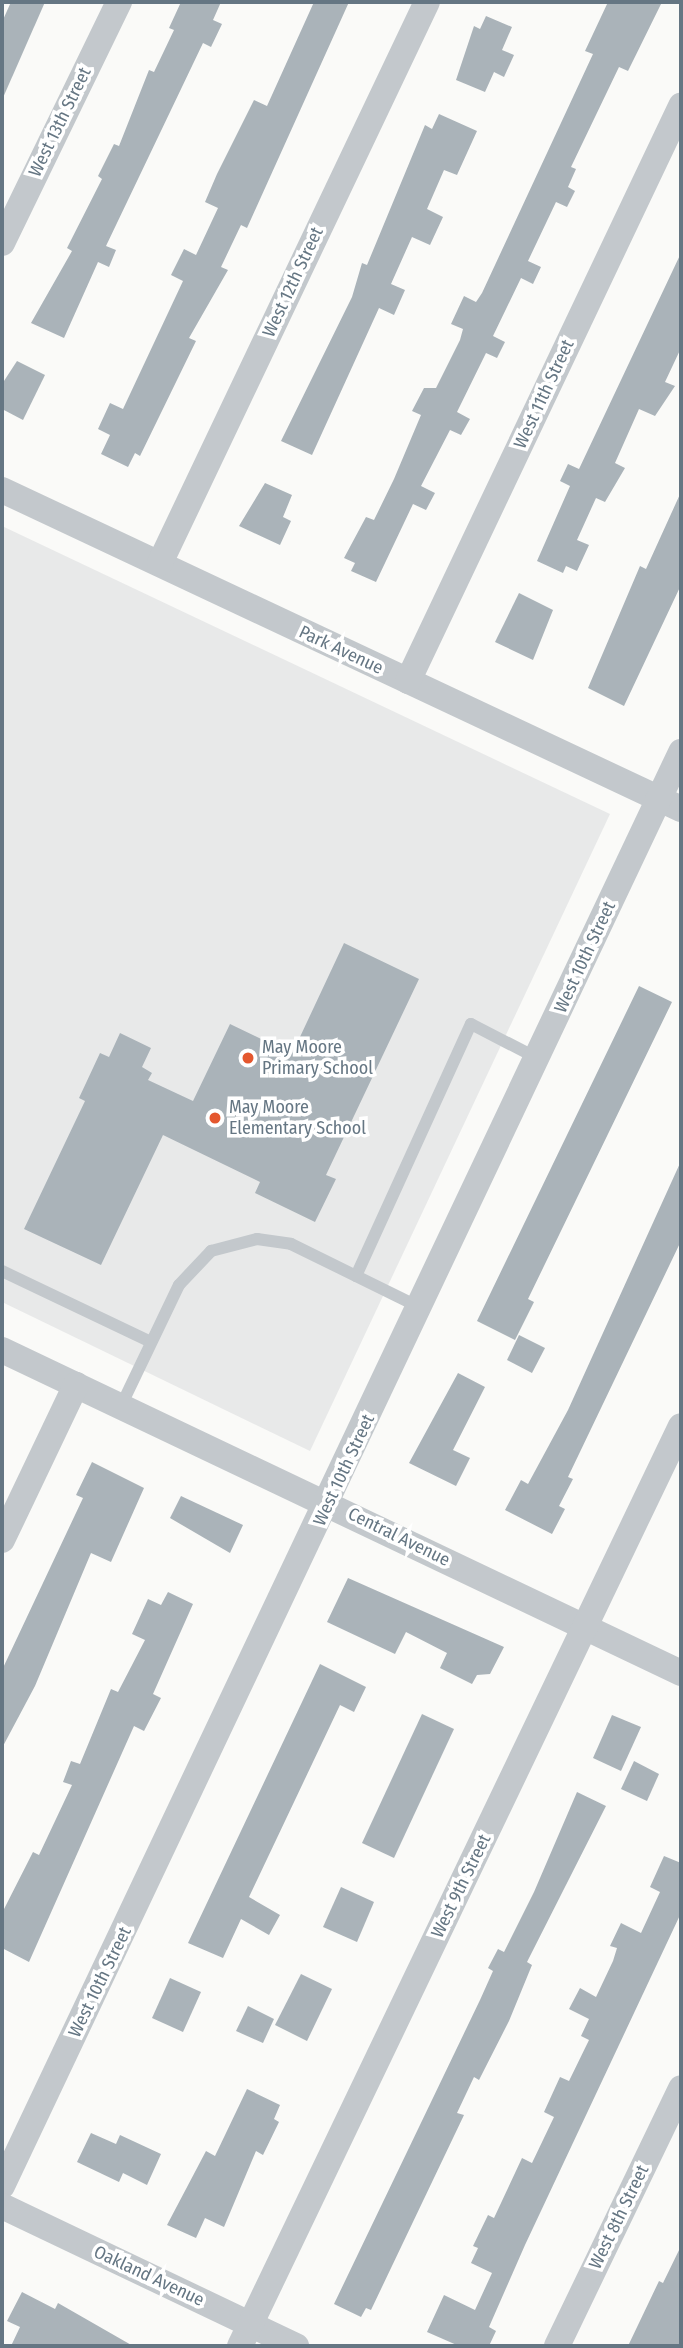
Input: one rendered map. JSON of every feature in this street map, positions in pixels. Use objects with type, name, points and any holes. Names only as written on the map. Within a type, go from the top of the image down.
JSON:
[{"type":"street","name":"West 13th Street","points":[[2,243],[119,2]]},
{"type":"street","name":"West 12th Street","points":[[160,563],[426,2]]},
{"type":"street","name":"West 11th Street","points":[[408,681],[681,106]]},
{"type":"street","name":"Park Avenue","points":[[2,490],[670,804]]},
{"type":"street","name":"West 10th Street","points":[[2,2186],[329,1503],[537,1058],[670,804],[681,752]]},
{"type":"street","name":"Central Avenue","points":[[2,1350],[329,1503],[681,1673]]},
{"type":"street","points":[[2,1540],[76,1385]]},
{"type":"street","name":"West 9th Street","points":[[246,2335],[681,1426]]},
{"type":"street","name":"West 8th Street","points":[[557,2346],[681,2088]]},
{"type":"street","name":"Oakland Avenue","points":[[2,2206],[246,2335],[296,2346]]},
{"type":"lane","points":[[356,1276],[471,1024],[537,1058]]},
{"type":"lane","points":[[121,1406],[149,1341],[179,1284],[211,1251],[257,1239],[292,1244],[420,1307]]},
{"type":"lane","points":[[2,1271],[149,1341]]},
{"type":"shaded area","name":"May Moore Primary School","points":[[2,526],[610,814],[310,1451],[2,1302]]},
{"type":"building","points":[[11,2],[45,2],[2,100],[2,22]]},
{"type":"building","points":[[181,2],[221,2],[213,20],[222,24],[211,47],[203,43],[106,246],[116,250],[109,267],[98,262],[64,338],[31,323],[72,251],[67,248],[102,179],[98,176],[114,144],[119,146],[149,70],[154,72],[174,30],[169,28]]},
{"type":"building","points":[[314,2],[349,2],[247,228],[241,225],[221,267],[228,270],[189,338],[196,341],[140,456],[135,453],[128,467],[101,454],[110,435],[98,429],[110,403],[123,409],[183,281],[171,275],[184,249],[196,255],[218,208],[205,202],[217,174],[254,100],[267,106]]},
{"type":"building","points":[[608,2],[662,2],[628,71],[619,67],[571,167],[576,169],[568,187],[575,191],[567,207],[556,202],[528,261],[541,267],[533,284],[521,278],[493,336],[505,342],[497,358],[486,353],[457,412],[470,419],[461,435],[450,430],[421,486],[435,493],[426,510],[413,504],[376,582],[351,571],[355,563],[344,558],[366,517],[374,520],[394,479],[421,415],[412,411],[424,388],[436,388],[460,340],[463,329],[451,324],[464,296],[476,302],[482,293],[593,54],[585,51]]},
{"type":"building","points":[[486,16],[512,27],[502,50],[514,55],[504,77],[494,72],[485,92],[456,80],[474,26],[480,29]]},
{"type":"building","points":[[439,114],[477,131],[457,175],[444,170],[427,209],[443,217],[430,245],[412,237],[391,284],[405,290],[394,315],[379,308],[312,455],[281,441],[352,297],[362,263],[367,265],[425,125],[432,129]]},
{"type":"building","points":[[681,253],[681,348],[665,382],[675,386],[655,416],[639,409],[615,463],[625,468],[605,502],[596,498],[577,540],[589,545],[577,571],[566,566],[563,573],[537,561],[570,486],[560,481],[568,464],[579,469]]},
{"type":"building","points":[[17,361],[45,375],[23,420],[2,409],[2,384]]},
{"type":"building","points":[[265,483],[292,495],[283,517],[291,521],[280,545],[239,526]]},
{"type":"building","points":[[681,492],[681,585],[624,706],[588,688],[640,566],[646,569]]},
{"type":"building","points":[[519,593],[553,610],[533,660],[495,642]]},
{"type":"building","name":"May Moore Elementary School","points":[[344,943],[419,979],[326,1175],[336,1179],[315,1222],[255,1193],[260,1182],[163,1135],[101,1265],[24,1229],[85,1101],[79,1098],[100,1053],[109,1057],[120,1033],[151,1048],[142,1067],[152,1073],[148,1080],[193,1101],[230,1024],[292,1054]]},
{"type":"building","points":[[639,986],[672,1002],[528,1299],[534,1302],[515,1340],[477,1321]]},
{"type":"building","points":[[681,1161],[681,1241],[568,1477],[573,1479],[559,1506],[565,1509],[552,1534],[505,1510],[521,1480],[528,1484],[568,1410]]},
{"type":"building","points":[[519,1335],[545,1348],[532,1373],[507,1360]]},
{"type":"building","points":[[458,1373],[485,1387],[453,1450],[470,1458],[456,1486],[409,1463]]},
{"type":"building","points":[[92,1462],[144,1488],[111,1562],[91,1553],[35,1686],[2,1748],[2,1670],[83,1498],[76,1495]]},
{"type":"building","points":[[181,1496],[243,1525],[230,1553],[170,1518]]},
{"type":"building","points":[[348,1578],[504,1647],[490,1674],[477,1675],[472,1684],[440,1668],[447,1653],[406,1632],[395,1654],[327,1622]]},
{"type":"building","points":[[168,1592],[193,1604],[153,1694],[161,1698],[144,1731],[134,1726],[29,1962],[2,1948],[2,1913],[33,1852],[39,1855],[72,1785],[63,1782],[71,1761],[80,1764],[111,1689],[118,1692],[145,1640],[132,1634],[148,1599],[161,1605]]},
{"type":"building","points":[[320,1664],[366,1687],[354,1712],[340,1705],[249,1897],[280,1915],[269,1935],[241,1919],[223,1958],[188,1943]]},
{"type":"building","points":[[422,1714],[454,1729],[394,1858],[362,1843]]},
{"type":"building","points":[[612,1715],[641,1727],[621,1771],[593,1758]]},
{"type":"building","points":[[634,1761],[659,1774],[647,1801],[621,1789]]},
{"type":"building","points":[[577,1792],[606,1806],[527,1962],[532,1965],[509,2021],[479,2080],[474,2077],[457,2113],[464,2115],[371,2310],[366,2308],[361,2317],[334,2304],[480,2000],[493,1971],[488,1968],[498,1949],[504,1952],[534,1892]]},
{"type":"building","points":[[664,1856],[681,1863],[681,1913],[525,2245],[489,2327],[496,2331],[489,2346],[459,2346],[427,2332],[444,2295],[475,2310],[492,2273],[471,2263],[478,2248],[473,2246],[488,2215],[494,2218],[522,2158],[532,2163],[554,2117],[544,2112],[560,2077],[569,2081],[589,2040],[581,2036],[589,2019],[569,2009],[580,1988],[596,1997],[613,1961],[617,1948],[610,1946],[621,1923],[641,1933],[660,1892],[650,1887]]},
{"type":"building","points":[[341,1887],[374,1902],[357,1942],[323,1927]]},
{"type":"building","points":[[301,1974],[332,1989],[307,2041],[275,2025]]},
{"type":"building","points":[[170,1978],[201,1992],[183,2032],[152,2018]]},
{"type":"building","points":[[248,2006],[274,2019],[263,2043],[236,2031]]},
{"type":"building","points":[[247,2089],[280,2105],[274,2119],[279,2122],[263,2155],[256,2151],[224,2227],[205,2218],[196,2238],[167,2225],[206,2151],[215,2156]]},
{"type":"building","points":[[91,2133],[116,2144],[120,2135],[161,2154],[147,2185],[123,2173],[119,2182],[77,2162]]},
{"type":"building","points":[[681,2246],[681,2346],[628,2346],[659,2281],[663,2283]]},
{"type":"building","points":[[22,2292],[55,2309],[58,2303],[133,2346],[11,2346],[20,2327],[7,2321]]},
{"type":"place","name":"May Moore Primary School","points":[[248,1058]]},
{"type":"place","name":"May Moore Elementary School","points":[[215,1118]]}]
